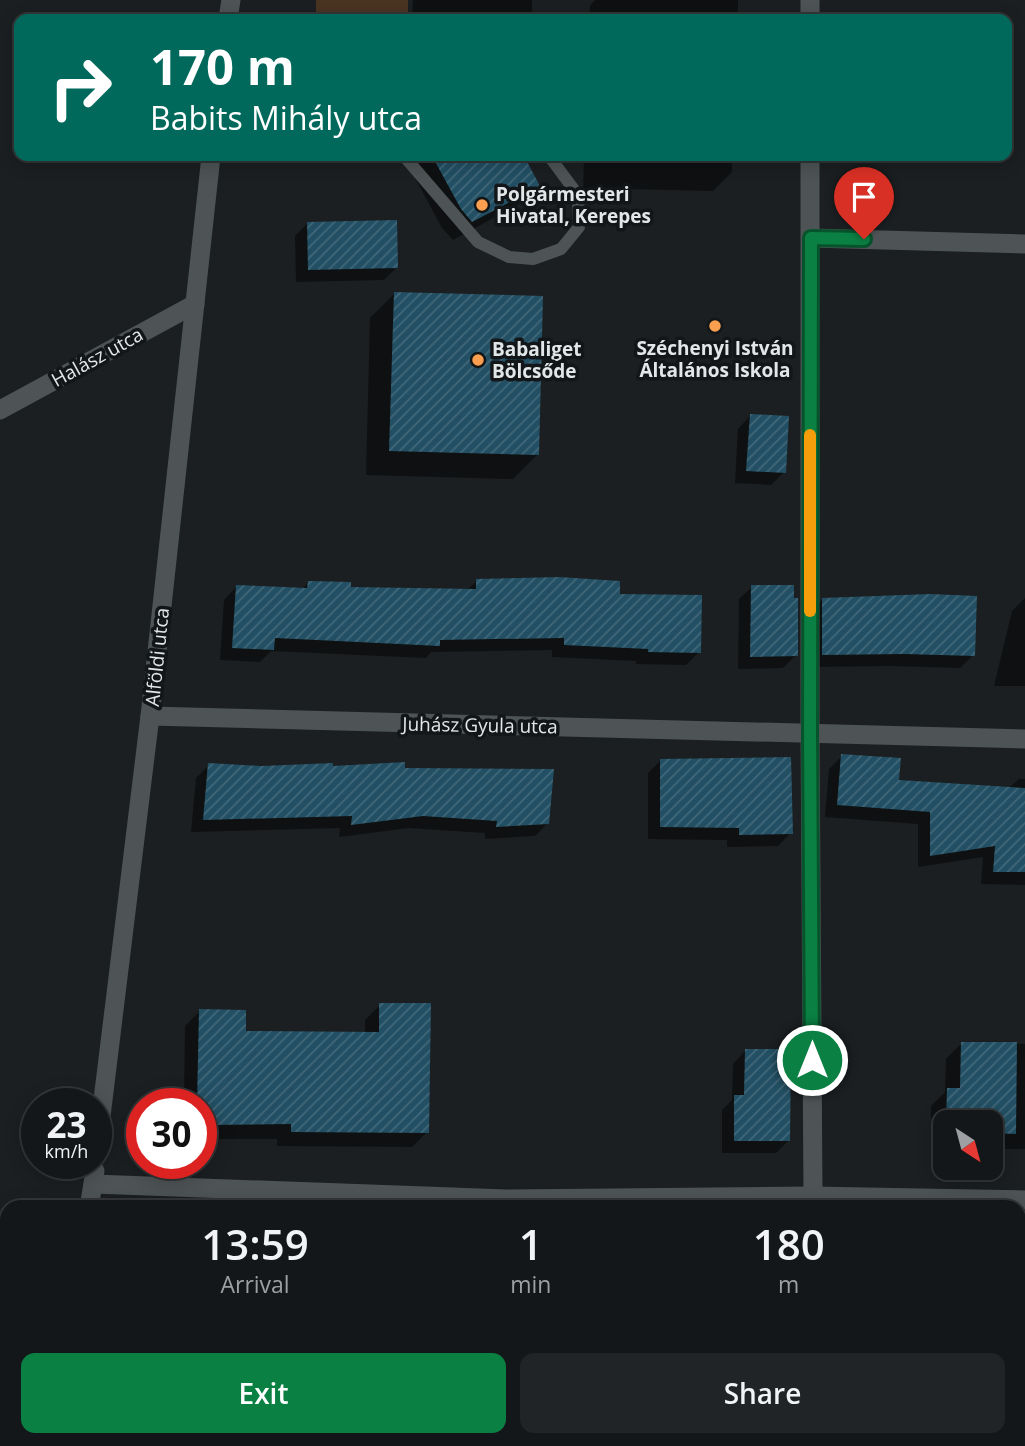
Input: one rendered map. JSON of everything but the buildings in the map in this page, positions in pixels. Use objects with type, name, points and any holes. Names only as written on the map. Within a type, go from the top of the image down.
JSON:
[{"type":"street","name":"Alföldi utca","points":[[104,1088],[150,716],[210,161]]},
{"type":"street","points":[[810,161],[813,1196]]},
{"type":"street","points":[[811,238],[1025,244]]},
{"type":"street","name":"Halász utca","points":[[0,410],[195,304]]},
{"type":"street","name":"Juhász Gyula utca","points":[[150,716],[1025,739]]},
{"type":"street","points":[[112,1175],[507,1199],[813,1196],[1025,1200]]},
{"type":"street","points":[[90,1200],[93,1179]]},
{"type":"lane","points":[[408,161],[478,242],[509,257],[533,259],[561,249],[579,227],[578,195],[553,161]]},
{"type":"shaded area","points":[[316,0],[408,0],[408,14],[316,14]]},
{"type":"slow traffic","points":[[810,435],[810,611]]},
{"type":"place","name":"Polgármesteri Hivatal, Kerepes","points":[[482,205]]},
{"type":"place","name":"Széchenyi István Általános Iskola","points":[[715,326]]},
{"type":"place","name":"Babaliget Bölcsőde","points":[[478,360]]},
{"type":"route","points":[[812,1060],[811,238],[864,239]]}]
